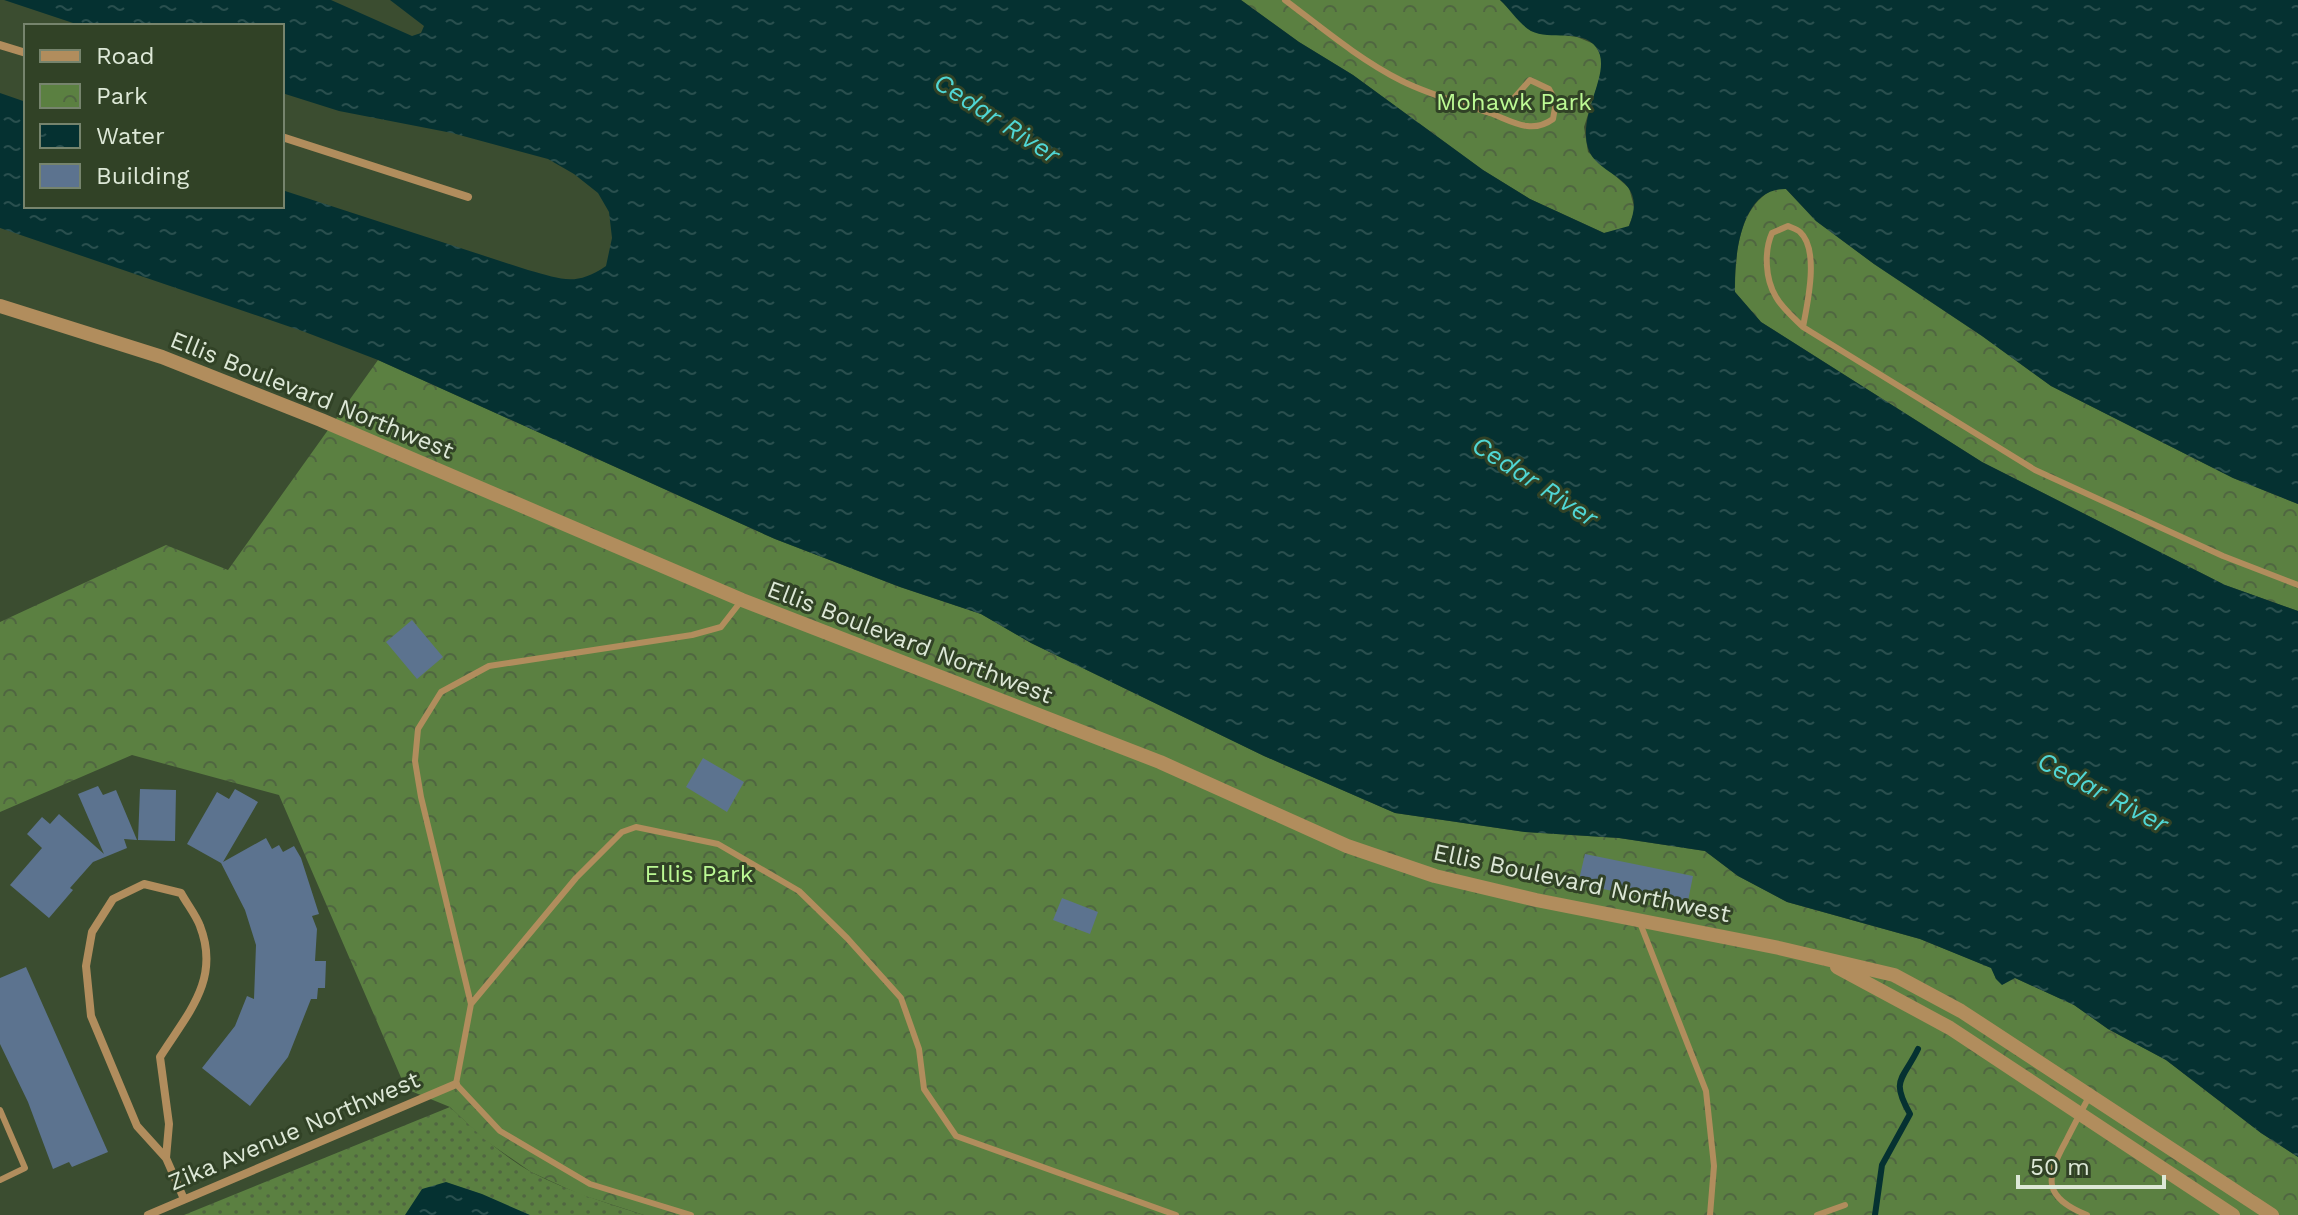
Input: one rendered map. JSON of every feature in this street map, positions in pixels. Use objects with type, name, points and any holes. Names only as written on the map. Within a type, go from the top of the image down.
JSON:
[{"type":"street","points":[[0,45],[24,52]]},
{"type":"street","points":[[284,138],[468,197]]},
{"type":"street","name":"Ellis Boulevard Northwest","points":[[0,306],[177,362],[321,420],[742,600],[1160,762],[1347,846],[1435,876],[1536,900],[1894,975],[1961,1011],[2272,1215]]},
{"type":"street","points":[[166,1158],[169,1124],[160,1057],[201,994],[208,962],[200,925],[181,893],[144,884],[113,899],[92,932],[86,966],[91,1016],[137,1126],[166,1158],[184,1199]]},
{"type":"street","name":"Ellis Boulevard Northwest","points":[[1823,959],[1919,1009],[2233,1215]]},
{"type":"street","name":"Zika Avenue Northwest","points":[[148,1215],[456,1084]]},
{"type":"lane","points":[[1285,0],[1338,40],[1402,81],[1523,126],[1543,127],[1553,119],[1556,102],[1549,89],[1530,80],[1507,106],[1490,113]]},
{"type":"lane","points":[[1803,327],[1813,278],[1806,242],[1801,232],[1788,226],[1772,233],[1767,245],[1768,273],[1776,297],[1803,327],[2035,470],[2223,556],[2298,585]]},
{"type":"lane","points":[[691,1215],[590,1184],[500,1131],[456,1084],[471,1004],[415,761],[418,729],[441,692],[489,666],[643,645],[721,627],[742,600]]},
{"type":"lane","points":[[471,1004],[576,878],[622,832],[636,827],[718,844],[799,891],[901,998],[919,1049],[924,1089],[956,1136],[1176,1215]]},
{"type":"lane","points":[[1639,920],[1706,1091],[1714,1166],[1710,1215]]},
{"type":"lane","points":[[2087,1215],[2069,1207],[2057,1197],[2051,1182],[2051,1167],[2090,1094]]},
{"type":"lane","points":[[0,1110],[25,1168],[0,1180]]},
{"type":"lane","points":[[1817,1215],[1845,1205]]},
{"type":"green space","name":"Mohawk Park","points":[[1241,0],[1500,0],[1531,31],[1577,37],[1594,44],[1602,57],[1601,74],[1584,127],[1588,152],[1629,188],[1635,210],[1628,228],[1604,233],[1530,199],[1483,170],[1353,75],[1299,42]]},
{"type":"green space","points":[[1774,189],[1786,189],[1816,221],[2051,386],[2233,478],[2298,504],[2298,611],[2225,585],[1982,462],[1761,322],[1735,292],[1736,263],[1746,220],[1762,197]]},
{"type":"green space","name":"Ellis Park","points":[[378,360],[775,539],[981,614],[1031,643],[1264,756],[1395,813],[1525,832],[1619,838],[1705,851],[1738,876],[1787,902],[1920,939],[1992,968],[1996,979],[2015,978],[2074,1005],[2108,1029],[2166,1060],[2261,1133],[2298,1157],[2298,1215],[644,1215],[579,1194],[531,1172],[485,1140],[450,1107],[406,1089],[279,795],[132,755],[0,812],[0,622],[166,545],[228,570]]},
{"type":"green space","points":[[450,1107],[500,1151],[533,1173],[573,1191],[644,1215],[184,1215]]},
{"type":"water","name":"Cedar River","points":[[4,0],[331,0],[412,36],[421,33],[424,26],[390,0],[1241,0],[1299,42],[1353,75],[1483,170],[1530,199],[1604,233],[1629,226],[1634,209],[1628,187],[1601,166],[1588,148],[1587,120],[1601,68],[1596,47],[1590,41],[1574,36],[1531,31],[1500,0],[2298,0],[2298,504],[2233,478],[2051,386],[1816,221],[1786,189],[1771,192],[1758,200],[1749,212],[1736,261],[1735,292],[1761,322],[1982,462],[2225,585],[2298,611],[2298,1157],[2261,1133],[2166,1060],[2108,1029],[2074,1005],[2015,978],[2002,985],[1991,968],[1920,939],[1787,902],[1738,876],[1705,851],[1619,838],[1525,832],[1395,813],[1264,756],[1031,643],[981,614],[775,539],[378,360],[0,228],[0,93],[24,101],[24,208],[284,208],[284,191],[550,276],[577,279],[606,266],[612,238],[609,212],[598,193],[548,159],[452,133],[339,111],[284,94],[284,24],[76,24]]},
{"type":"water","points":[[446,1182],[530,1215],[405,1215],[422,1189]]},
{"type":"building","points":[[412,620],[443,657],[417,679],[386,642]]},
{"type":"building","points":[[703,758],[744,782],[727,812],[686,787]]},
{"type":"building","points":[[98,786],[103,795],[116,790],[137,840],[124,839],[127,848],[93,862],[49,918],[10,885],[42,848],[27,834],[42,817],[50,824],[59,814],[104,854],[78,794]]},
{"type":"building","points":[[140,789],[176,790],[175,841],[138,840]]},
{"type":"building","points":[[235,789],[258,802],[223,862],[266,838],[272,849],[279,845],[283,852],[294,846],[301,858],[319,914],[312,916],[317,929],[315,961],[326,961],[325,988],[318,988],[317,999],[311,999],[288,1057],[250,1106],[202,1068],[235,1026],[247,996],[254,999],[256,945],[245,910],[221,863],[187,844],[217,792],[229,799]]},
{"type":"building","points":[[1585,854],[1693,876],[1687,906],[1578,884]]},
{"type":"building","points":[[1062,898],[1098,912],[1090,934],[1053,920]]},
{"type":"building","points":[[26,967],[108,1152],[72,1167],[69,1162],[53,1169],[28,1102],[0,1044],[0,978]]},
{"type":"waterway","points":[[1875,1215],[1882,1165],[1910,1114],[1901,1093],[1901,1080],[1918,1049]]}]
